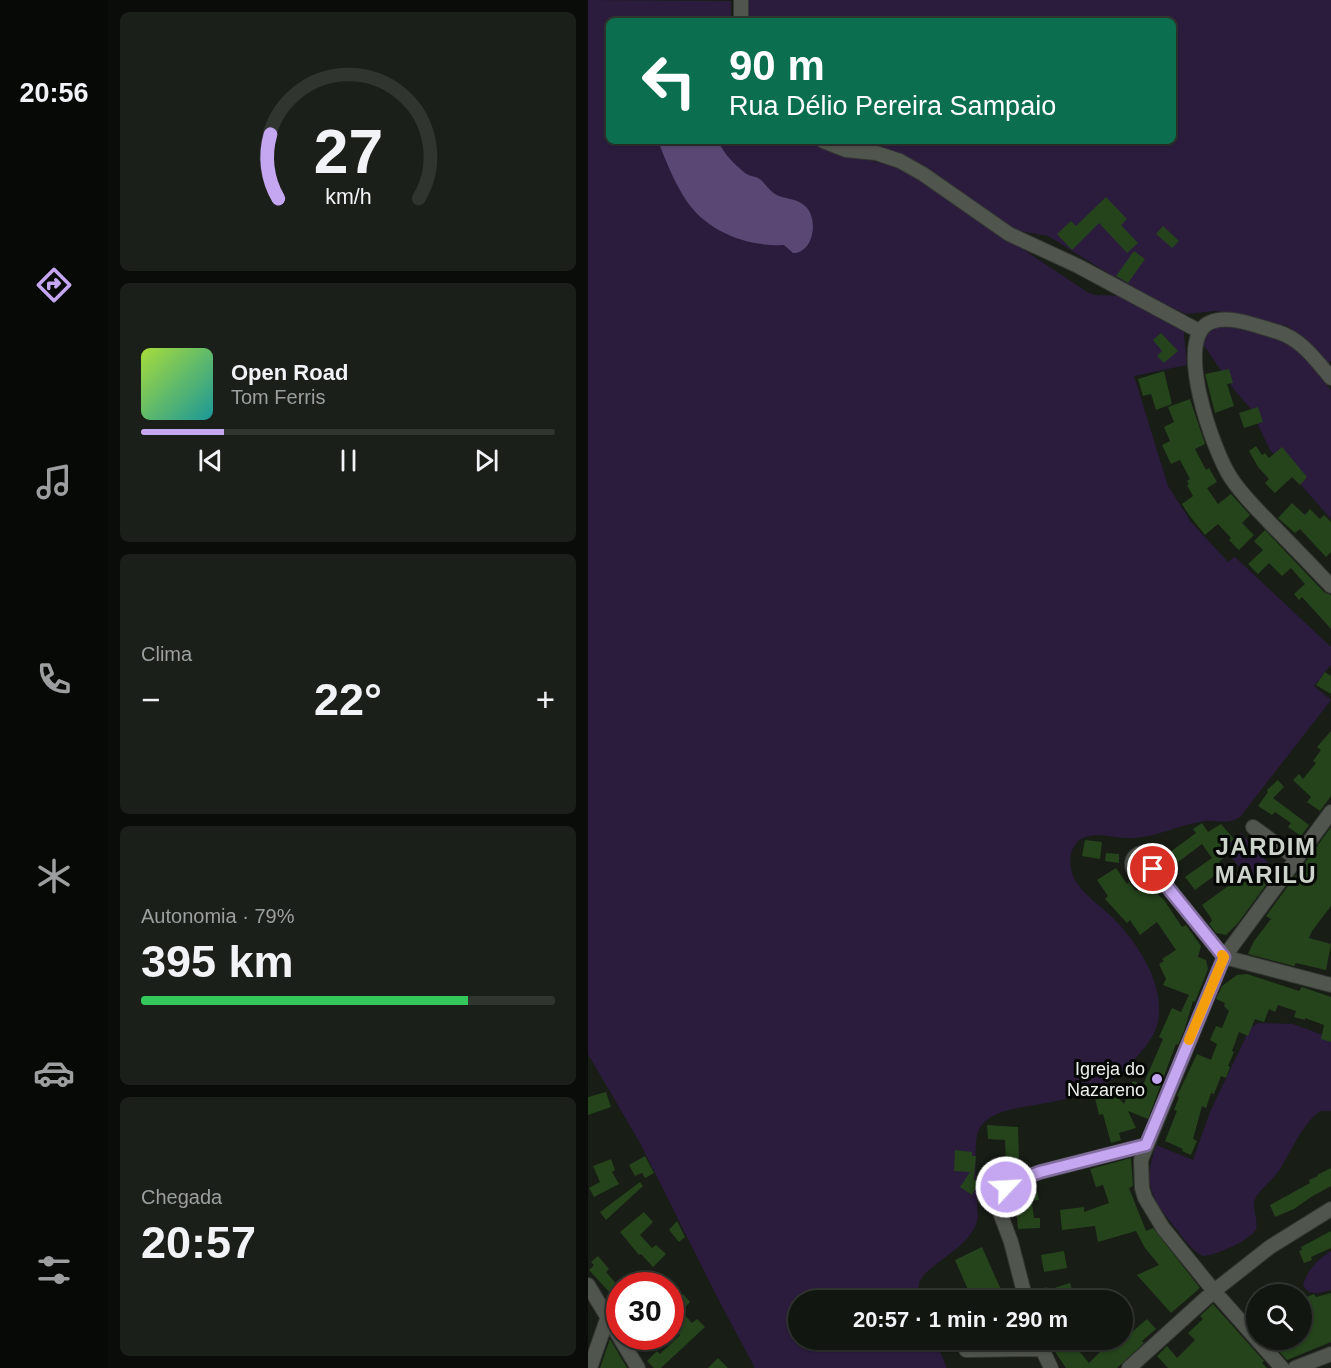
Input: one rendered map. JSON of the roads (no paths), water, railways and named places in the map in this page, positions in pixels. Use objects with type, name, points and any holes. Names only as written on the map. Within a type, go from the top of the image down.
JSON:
[{"type":"street","points":[[741,0],[741,18]]},
{"type":"street","points":[[830,144],[837,147],[855,146],[900,161],[923,174],[1009,234],[1078,267],[1199,331]]},
{"type":"street","points":[[1331,378],[1303,346],[1287,335],[1234,321],[1222,320],[1208,323],[1199,331],[1194,346],[1195,370],[1205,417],[1224,468],[1249,501],[1331,586]]},
{"type":"street","points":[[1282,1368],[1214,1291],[1163,1228],[1145,1198],[1142,1188],[1141,1160],[1224,957],[1331,812]]},
{"type":"street","points":[[1253,827],[1296,858]]},
{"type":"street","points":[[1153,869],[1224,957],[1331,985]]},
{"type":"street","points":[[1023,1290],[1011,1242],[999,1210],[998,1203],[1002,1191],[1021,1179],[1040,1172],[1146,1145]]},
{"type":"street","points":[[1129,1368],[1214,1291],[1270,1247],[1331,1209]]},
{"type":"street","points":[[588,1285],[606,1316]]},
{"type":"street","points":[[590,1368],[606,1324]]},
{"type":"street","points":[[627,1350],[638,1368]]},
{"type":"street","points":[[1043,1350],[1051,1368]]},
{"type":"street","points":[[1296,1368],[1331,1354]]},
{"type":"place","name":"Igreja do Nazareno","points":[[1157,1079]]},
{"type":"district","name":"JARDIM MARILU","points":[[1266,860]]}]
